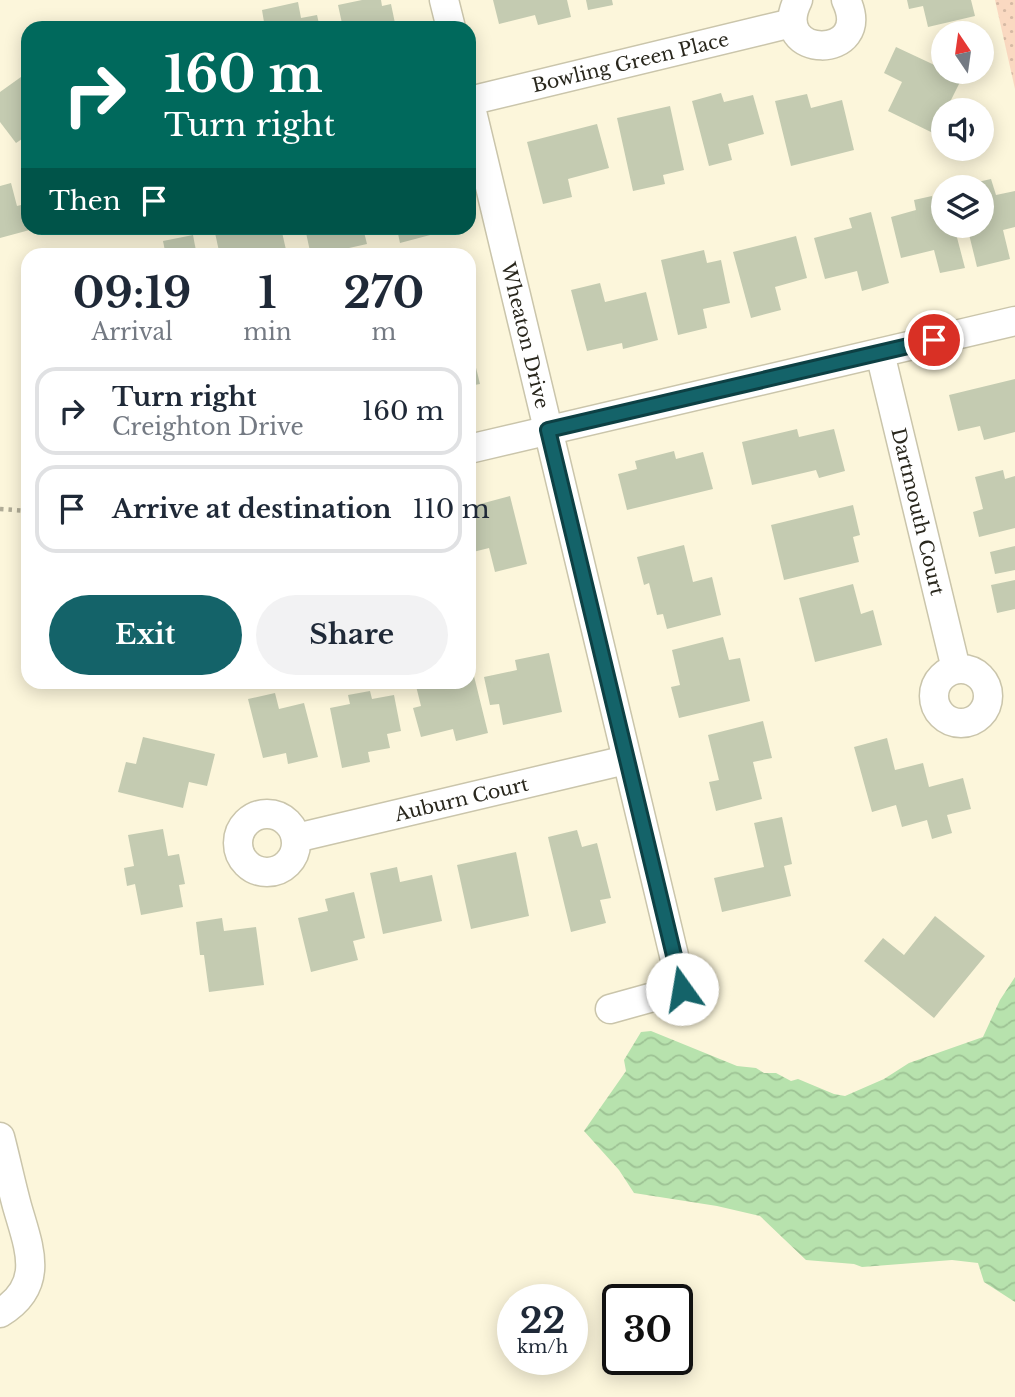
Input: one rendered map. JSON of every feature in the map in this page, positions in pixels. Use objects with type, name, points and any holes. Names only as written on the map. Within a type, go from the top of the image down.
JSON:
[{"type":"street","points":[[444,0],[449,21]]},
{"type":"street","name":"Bowling Green Place","points":[[476,98],[795,11],[794,29],[803,40],[811,46],[832,45],[844,37],[850,27],[851,10],[846,0]]},
{"type":"street","name":"Wheaton Drive","points":[[476,129],[682,989],[610,1009]]},
{"type":"street","points":[[476,447],[1015,321]]},
{"type":"street","name":"Dartmouth Court","points":[[880,353],[956,669]]},
{"type":"street","name":"Auburn Court","points":[[296,838],[626,760]]},
{"type":"street","points":[[0,1137],[31,1249],[31,1266],[29,1281],[12,1306],[0,1313]]},
{"type":"path","points":[[0,509],[21,510]]},
{"type":"shaded area","points":[[995,0],[1015,0],[1015,89]]},
{"type":"water","points":[[1015,977],[1015,1302],[984,1282],[978,1263],[952,1260],[862,1267],[806,1260],[760,1216],[717,1206],[634,1193],[619,1170],[584,1131],[626,1071],[624,1060],[641,1032],[651,1031],[737,1066],[756,1068],[764,1073],[776,1073],[791,1081],[798,1079],[845,1096],[884,1079],[909,1063],[983,1037],[1000,1000]]},
{"type":"building","points":[[362,0],[381,0],[382,6],[391,4],[395,21],[341,21],[338,5]]},
{"type":"building","points":[[493,0],[567,0],[571,17],[538,25],[535,15],[499,24]]},
{"type":"building","points":[[586,0],[612,0],[613,5],[588,10]]},
{"type":"building","points":[[907,0],[971,0],[975,16],[954,21],[931,21],[931,26],[928,27],[923,6],[909,9]]},
{"type":"building","points":[[298,2],[301,18],[317,15],[318,21],[264,21],[262,10]]},
{"type":"building","points":[[896,47],[931,63],[931,84],[959,84],[952,98],[931,98],[931,132],[888,111],[902,82],[884,73]]},
{"type":"building","points":[[21,77],[21,140],[16,143],[0,122],[0,92]]},
{"type":"building","points":[[721,93],[724,102],[753,95],[764,134],[728,144],[732,160],[709,166],[692,101]]},
{"type":"building","points":[[807,94],[811,108],[842,100],[854,150],[791,166],[775,101]]},
{"type":"building","points":[[670,106],[684,170],[663,175],[665,184],[633,191],[617,118]]},
{"type":"building","points":[[597,124],[609,168],[568,179],[572,197],[543,204],[527,142]]},
{"type":"building","points":[[11,183],[17,206],[21,205],[21,232],[0,238],[0,186]]},
{"type":"building","points":[[994,189],[996,195],[1015,191],[1015,227],[1003,230],[1010,259],[977,267],[970,238],[994,238]]},
{"type":"building","points":[[931,196],[931,238],[957,238],[965,268],[940,273],[934,250],[901,258],[891,217],[916,210],[914,200]]},
{"type":"building","points":[[871,212],[889,283],[862,291],[857,271],[825,279],[814,238],[852,228],[849,218]]},
{"type":"building","points":[[193,235],[195,248],[164,248],[163,241]]},
{"type":"building","points":[[216,235],[283,235],[286,248],[218,248]]},
{"type":"building","points":[[306,235],[365,235],[367,244],[349,248],[309,248]]},
{"type":"building","points":[[398,235],[430,235],[400,243]]},
{"type":"building","points":[[796,236],[807,278],[775,287],[781,310],[751,318],[733,252]]},
{"type":"building","points":[[704,250],[707,263],[721,260],[730,303],[703,309],[707,328],[678,335],[661,260]]},
{"type":"building","points":[[600,283],[605,302],[646,292],[658,340],[623,349],[622,343],[587,351],[571,290]]},
{"type":"building","points":[[476,368],[480,384],[476,385]]},
{"type":"building","points":[[1015,379],[1015,432],[984,440],[980,426],[958,431],[949,395]]},
{"type":"building","points":[[797,429],[799,437],[834,429],[845,471],[819,478],[816,470],[752,485],[742,442]]},
{"type":"building","points":[[674,451],[676,459],[703,452],[713,489],[627,510],[618,474],[637,469],[635,461]]},
{"type":"building","points":[[1003,470],[1005,479],[1015,476],[1015,528],[979,537],[973,512],[983,509],[975,477]]},
{"type":"building","points":[[510,496],[527,564],[495,572],[489,548],[476,551],[476,505]]},
{"type":"building","points":[[853,505],[860,535],[853,537],[859,562],[784,580],[771,525]]},
{"type":"building","points":[[684,545],[693,582],[712,577],[721,615],[667,629],[663,614],[657,615],[649,583],[644,585],[637,557]]},
{"type":"building","points":[[1015,546],[1015,570],[995,574],[990,552]]},
{"type":"building","points":[[1015,580],[1015,609],[997,613],[991,585]]},
{"type":"building","points":[[853,584],[861,614],[873,610],[882,645],[815,662],[799,598]]},
{"type":"building","points":[[723,637],[729,660],[740,658],[750,701],[679,718],[671,687],[680,685],[672,650]]},
{"type":"building","points":[[549,653],[562,712],[503,725],[499,704],[490,705],[484,677],[517,670],[515,660]]},
{"type":"building","points":[[476,684],[488,733],[456,741],[453,729],[421,737],[413,708],[421,706],[417,689],[476,689]]},
{"type":"building","points":[[370,691],[372,699],[394,695],[401,731],[387,734],[390,748],[368,752],[370,762],[342,768],[330,708],[350,704],[348,695]]},
{"type":"building","points":[[275,693],[279,709],[304,703],[318,757],[288,764],[286,753],[263,758],[248,699]]},
{"type":"building","points":[[763,721],[772,758],[753,762],[762,799],[716,811],[709,782],[719,780],[708,735]]},
{"type":"building","points":[[143,737],[215,754],[207,786],[189,782],[183,808],[118,792],[126,762],[136,764]]},
{"type":"building","points":[[887,738],[895,770],[923,763],[929,787],[963,778],[971,809],[947,815],[952,833],[932,839],[927,820],[902,827],[896,805],[872,812],[854,747]]},
{"type":"building","points":[[782,817],[792,864],[784,866],[791,896],[722,912],[714,878],[764,867],[754,823]]},
{"type":"building","points":[[163,829],[168,856],[179,854],[185,884],[179,885],[183,907],[141,915],[135,884],[127,886],[124,868],[134,866],[128,835]]},
{"type":"building","points":[[577,830],[582,847],[597,843],[611,898],[600,900],[606,923],[571,932],[548,837]]},
{"type":"building","points":[[516,852],[529,916],[471,929],[457,865]]},
{"type":"building","points":[[397,867],[400,882],[432,875],[442,921],[383,934],[370,873]]},
{"type":"building","points":[[354,892],[365,938],[353,941],[358,960],[311,972],[298,918],[328,911],[325,899]]},
{"type":"building","points":[[935,916],[985,956],[934,1018],[864,961],[883,938],[904,955]]},
{"type":"building","points":[[222,918],[224,931],[256,927],[264,985],[209,992],[196,922]]},
{"type":"route","points":[[682,989],[548,430],[934,340]]}]
